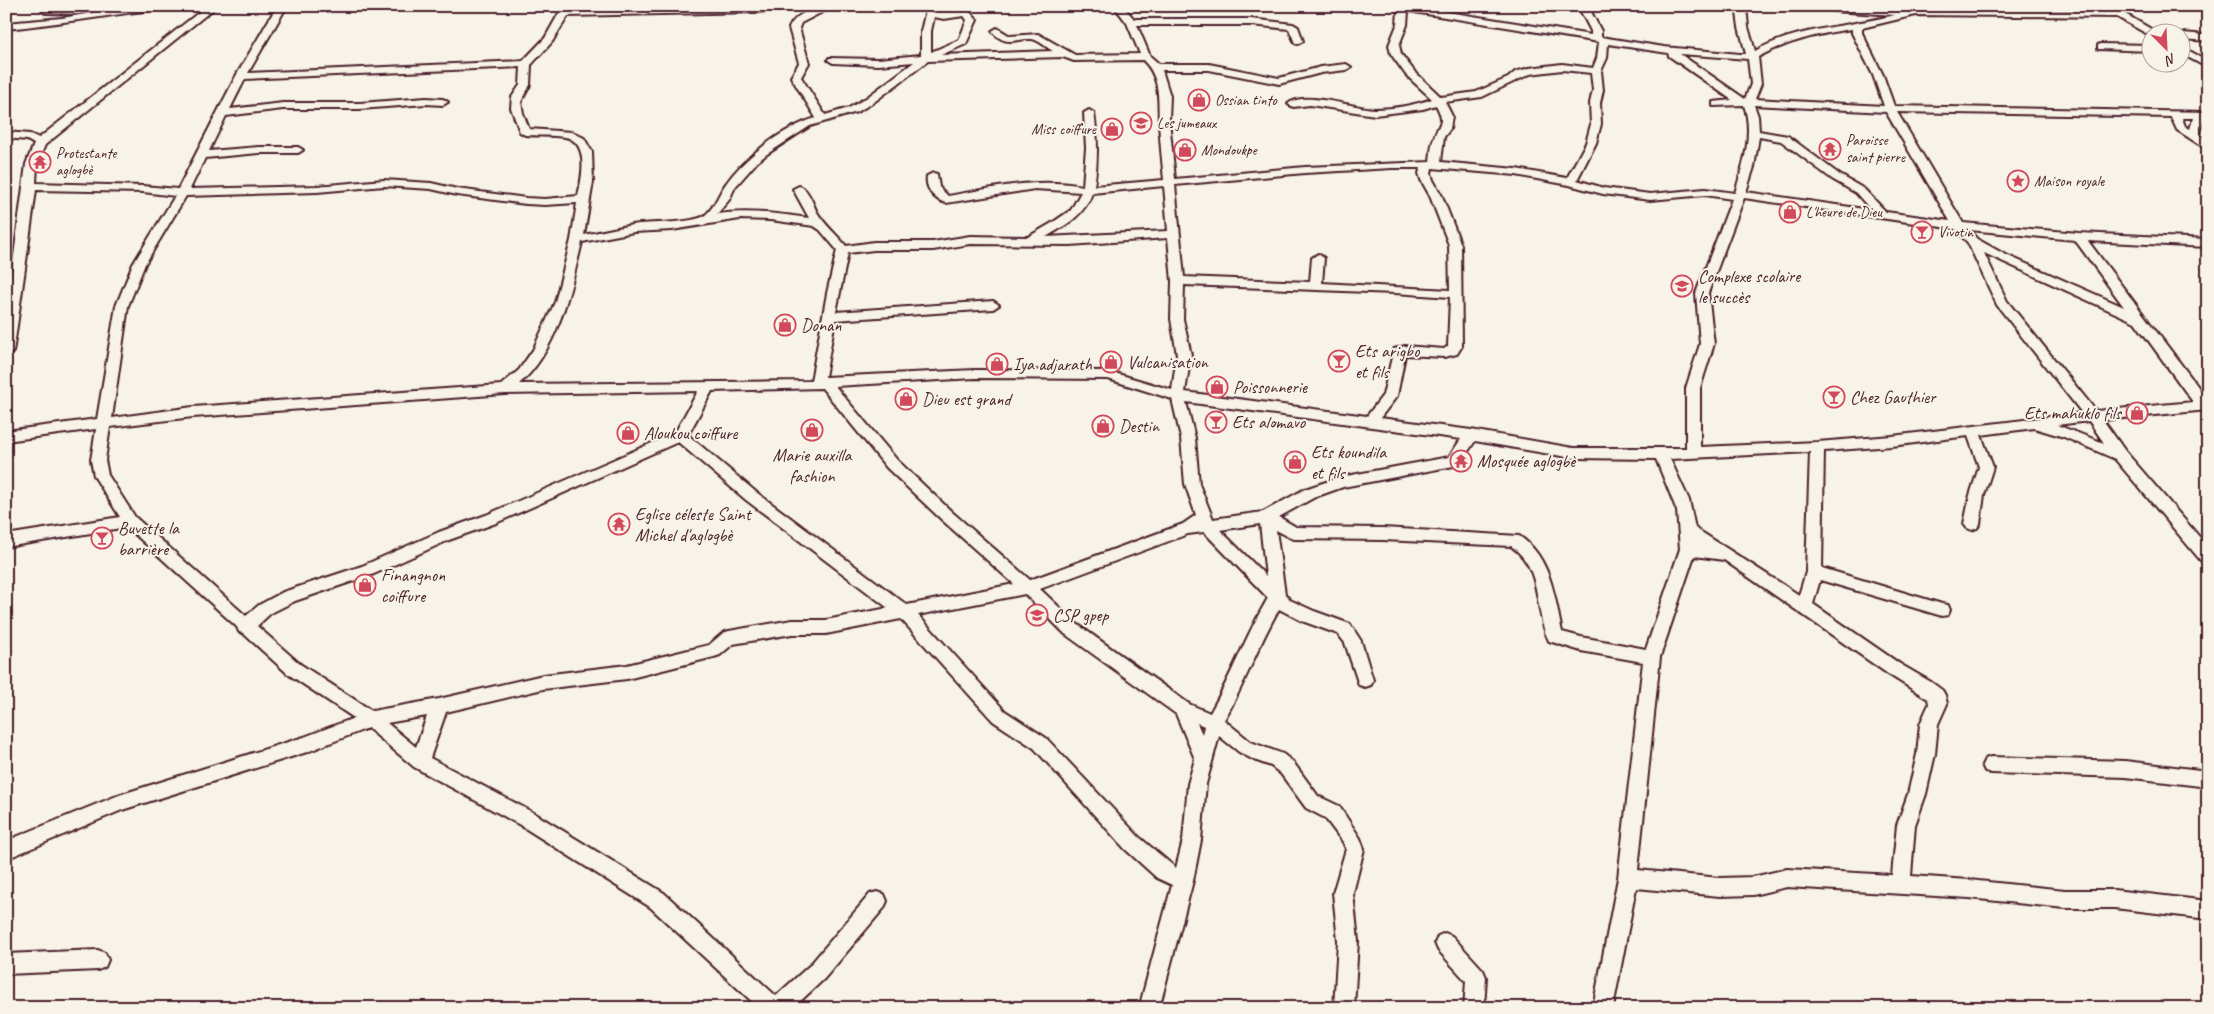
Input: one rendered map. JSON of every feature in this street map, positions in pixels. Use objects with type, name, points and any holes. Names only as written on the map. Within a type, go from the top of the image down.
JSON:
[{"type":"street","points":[[6,21],[44,8],[66,6]]},
{"type":"street","points":[[6,26],[62,21],[115,11],[160,6]]},
{"type":"street","points":[[6,352],[12,299],[31,186],[31,161],[40,143],[213,6]]},
{"type":"street","points":[[282,6],[242,76],[182,194],[139,264],[122,306],[98,460],[101,476],[130,522],[294,669],[370,719],[420,761],[527,819],[657,900],[774,1008]]},
{"type":"street","points":[[505,389],[524,373],[539,350],[564,294],[578,240],[587,182],[588,163],[585,145],[575,136],[524,130],[516,108],[515,98],[525,85],[526,64],[549,40],[567,10],[758,9],[791,6]]},
{"type":"street","points":[[821,118],[796,76],[804,63],[794,28],[797,21],[830,6]]},
{"type":"street","points":[[1118,6],[1131,22],[1146,57],[1156,68],[1165,96],[1164,120],[1178,281],[1177,319],[1184,355],[1178,396],[1188,438],[1192,484],[1205,521],[1277,598],[1308,616],[1344,629],[1353,641],[1364,680]]},
{"type":"street","points":[[1391,6],[1718,57],[1753,56],[1782,42],[1812,36],[1830,29],[1857,26],[1916,12]]},
{"type":"street","points":[[1570,182],[1591,143],[1596,124],[1595,104],[1598,90],[1596,71],[1602,58],[1600,40],[1583,6]]},
{"type":"street","points":[[1741,6],[1744,30],[1757,75],[1754,91],[1745,102]]},
{"type":"street","points":[[2106,6],[2142,27]]},
{"type":"street","points":[[44,8],[115,11]]},
{"type":"street","points":[[1370,422],[1390,396],[1399,352],[1405,350],[1444,353],[1452,351],[1455,346],[1455,245],[1435,192],[1425,173],[1431,166],[1439,136],[1445,129],[1447,116],[1439,100],[1410,74],[1396,54],[1394,44],[1402,25],[1404,9]]},
{"type":"street","points":[[1836,9],[1916,12],[1976,9],[2119,14]]},
{"type":"street","points":[[707,219],[723,200],[730,186],[752,160],[797,129],[821,118],[853,110],[870,100],[926,58],[963,42],[972,20],[966,13],[944,16],[931,10],[926,31],[926,58]]},
{"type":"street","points":[[1131,22],[1251,22],[1293,26],[1298,41]]},
{"type":"street","points":[[1857,26],[1857,33],[1878,74],[1890,109],[1959,226],[1973,242],[2001,302],[2093,416],[2120,456],[2208,558]]},
{"type":"street","points":[[996,31],[1003,37],[1020,39],[1035,36],[1074,58],[1146,57]]},
{"type":"street","points":[[2192,37],[2208,38]]},
{"type":"street","points":[[2101,47],[2142,48]]},
{"type":"street","points":[[1664,50],[1698,70],[1745,102],[1753,116],[1836,177],[1860,191],[1881,214]]},
{"type":"street","points":[[834,60],[878,62],[926,58],[1064,54]]},
{"type":"street","points":[[2192,56],[2208,65]]},
{"type":"street","points":[[242,76],[526,64]]},
{"type":"street","points":[[1156,68],[1180,66],[1209,67],[1279,81],[1321,70],[1346,67]]},
{"type":"street","points":[[1293,104],[1310,102],[1375,112],[1385,111],[1423,106],[1439,100],[1478,95],[1529,71],[1562,67],[1596,71]]},
{"type":"street","points":[[223,113],[284,106],[360,106],[426,101],[443,102]]},
{"type":"street","points":[[1717,104],[1745,102],[1890,109],[2203,115],[2194,136]]},
{"type":"street","points":[[1028,242],[1049,230],[1079,208],[1088,190],[1092,126],[1090,113]]},
{"type":"street","points":[[2175,115],[2181,128],[2208,147]]},
{"type":"street","points":[[1693,452],[1693,388],[1708,344],[1702,293],[1740,196],[1748,167],[1754,133],[1753,116]]},
{"type":"street","points":[[1754,133],[1784,138]]},
{"type":"street","points":[[6,134],[30,137],[40,143]]},
{"type":"street","points":[[201,155],[259,150],[298,150]]},
{"type":"street","points":[[933,176],[932,181],[936,193],[946,200],[1031,186],[1056,184],[1088,190],[1170,184],[1305,170],[1392,165],[1431,166],[1516,172],[1570,182],[1603,191],[1650,197],[1705,192],[1881,214],[1959,226],[2079,237],[2208,243]]},
{"type":"street","points":[[31,186],[143,189],[182,194],[317,189],[384,183],[431,186],[458,192],[526,201],[545,202],[583,199]]},
{"type":"street","points":[[799,189],[817,223]]},
{"type":"street","points":[[578,240],[634,228],[672,226],[740,215],[770,216],[817,223],[824,227],[843,250]]},
{"type":"street","points":[[843,250],[874,246],[934,246],[970,240],[1070,241],[1175,234]]},
{"type":"street","points":[[2079,237],[2205,405]]},
{"type":"street","points":[[1973,242],[2000,257],[2143,321]]},
{"type":"street","points":[[843,250],[829,316],[821,383],[892,464],[947,516],[1028,586],[1071,629],[1183,710],[1214,722],[1245,747],[1260,755],[1277,760],[1287,768],[1312,802],[1332,812],[1351,838],[1355,849],[1343,893],[1348,941],[1344,1008]]},
{"type":"street","points":[[1316,286],[1318,258]]},
{"type":"street","points":[[1178,281],[1395,289],[1456,294]]},
{"type":"street","points":[[829,316],[993,305]]},
{"type":"street","points":[[6,436],[152,416],[272,405],[505,389],[821,383],[975,374],[1108,375],[1178,396],[1472,436],[1574,453],[1660,454],[1817,447],[1973,432],[2093,416],[2205,405]]},
{"type":"street","points":[[245,627],[264,610],[279,601],[368,570],[466,526],[491,519],[590,477],[680,436],[708,385]]},
{"type":"street","points":[[2036,424],[2070,434],[2120,456]]},
{"type":"street","points":[[1972,524],[1977,495],[1986,467],[1973,432]]},
{"type":"street","points":[[680,436],[751,496],[905,612],[999,716],[1040,743],[1093,798],[1132,843],[1164,872],[1183,881]]},
{"type":"street","points":[[6,850],[119,803],[306,744],[370,719],[438,706],[543,682],[606,676],[654,666],[714,650],[729,638],[756,632],[792,627],[826,627],[1028,586],[1205,521],[1247,522],[1268,517],[1310,493],[1341,482],[1454,461],[1472,436]]},
{"type":"street","points":[[1804,606],[1814,572],[1817,447]]},
{"type":"street","points":[[1603,1008],[1628,878],[1652,656],[1688,549],[1689,532],[1684,501],[1660,454]]},
{"type":"street","points":[[1152,1008],[1152,1000],[1161,961],[1192,840],[1197,784],[1214,722],[1230,694],[1258,630],[1277,598],[1268,517]]},
{"type":"street","points":[[1268,517],[1293,533],[1353,536],[1383,534],[1514,540],[1524,544],[1538,567],[1555,636],[1581,644],[1652,656]]},
{"type":"street","points":[[6,542],[130,522]]},
{"type":"street","points":[[1689,532],[1728,555],[1936,696],[1938,704],[1929,724],[1926,754],[1917,794],[1906,825],[1901,886]]},
{"type":"street","points":[[1688,549],[1728,555]]},
{"type":"street","points":[[1814,572],[1942,610]]},
{"type":"street","points":[[420,761],[438,706]]},
{"type":"street","points":[[1183,710],[1204,760]]},
{"type":"street","points":[[1991,765],[2126,769],[2208,779]]},
{"type":"street","points":[[1628,878],[1720,887],[1753,886],[1786,878],[1969,889],[2065,899],[2114,899],[2208,910]]},
{"type":"street","points":[[778,1008],[817,972],[878,901]]},
{"type":"street","points":[[1445,943],[1476,977],[1474,1008]]},
{"type":"street","points":[[6,964],[98,960]]},
{"type":"place","name":"Ossian tinto","points":[[1199,100]]},
{"type":"place","name":"Les jumeaux","points":[[1141,123]]},
{"type":"place","name":"Miss coiffure","points":[[1112,129]]},
{"type":"place","name":"Paroisse saint pierre","points":[[1830,149]]},
{"type":"place","name":"Mondoukpe","points":[[1185,150]]},
{"type":"place","name":"Protestante aglogbè","points":[[40,162]]},
{"type":"place","name":"Maison royale","points":[[2018,181]]},
{"type":"place","name":"L'heure de Dieu","points":[[1790,212]]},
{"type":"place","name":"Vivotin","points":[[1922,232]]},
{"type":"place","name":"Complexe scolaire le succès","points":[[1682,286]]},
{"type":"place","name":"Donan","points":[[785,325]]},
{"type":"place","name":"Ets arigbo et fils","points":[[1339,361]]},
{"type":"place","name":"Vulcanisation","points":[[1111,362]]},
{"type":"place","name":"Iya adjarath","points":[[997,364]]},
{"type":"place","name":"Poissonnerie","points":[[1217,387]]},
{"type":"place","name":"Chez Gauthier","points":[[1834,397]]},
{"type":"place","name":"Dieu est grand","points":[[906,399]]},
{"type":"place","name":"Ets mahuklo fils","points":[[2137,413]]},
{"type":"place","name":"Ets alomavo","points":[[1216,422]]},
{"type":"place","name":"Destin","points":[[1103,426]]},
{"type":"place","name":"Marie auxilla fashion","points":[[812,430]]},
{"type":"place","name":"Aloukou coiffure","points":[[628,433]]},
{"type":"place","name":"Mosquée aglogbè","points":[[1461,461]]},
{"type":"place","name":"Ets koundila et fils","points":[[1295,462]]},
{"type":"place","name":"Eglise céleste Saint Michel d'aglogbè","points":[[619,524]]},
{"type":"place","name":"Buvette la barrière","points":[[102,538]]},
{"type":"place","name":"Finangnon coiffure","points":[[365,585]]},
{"type":"place","name":"CSP gpep","points":[[1037,615]]}]
